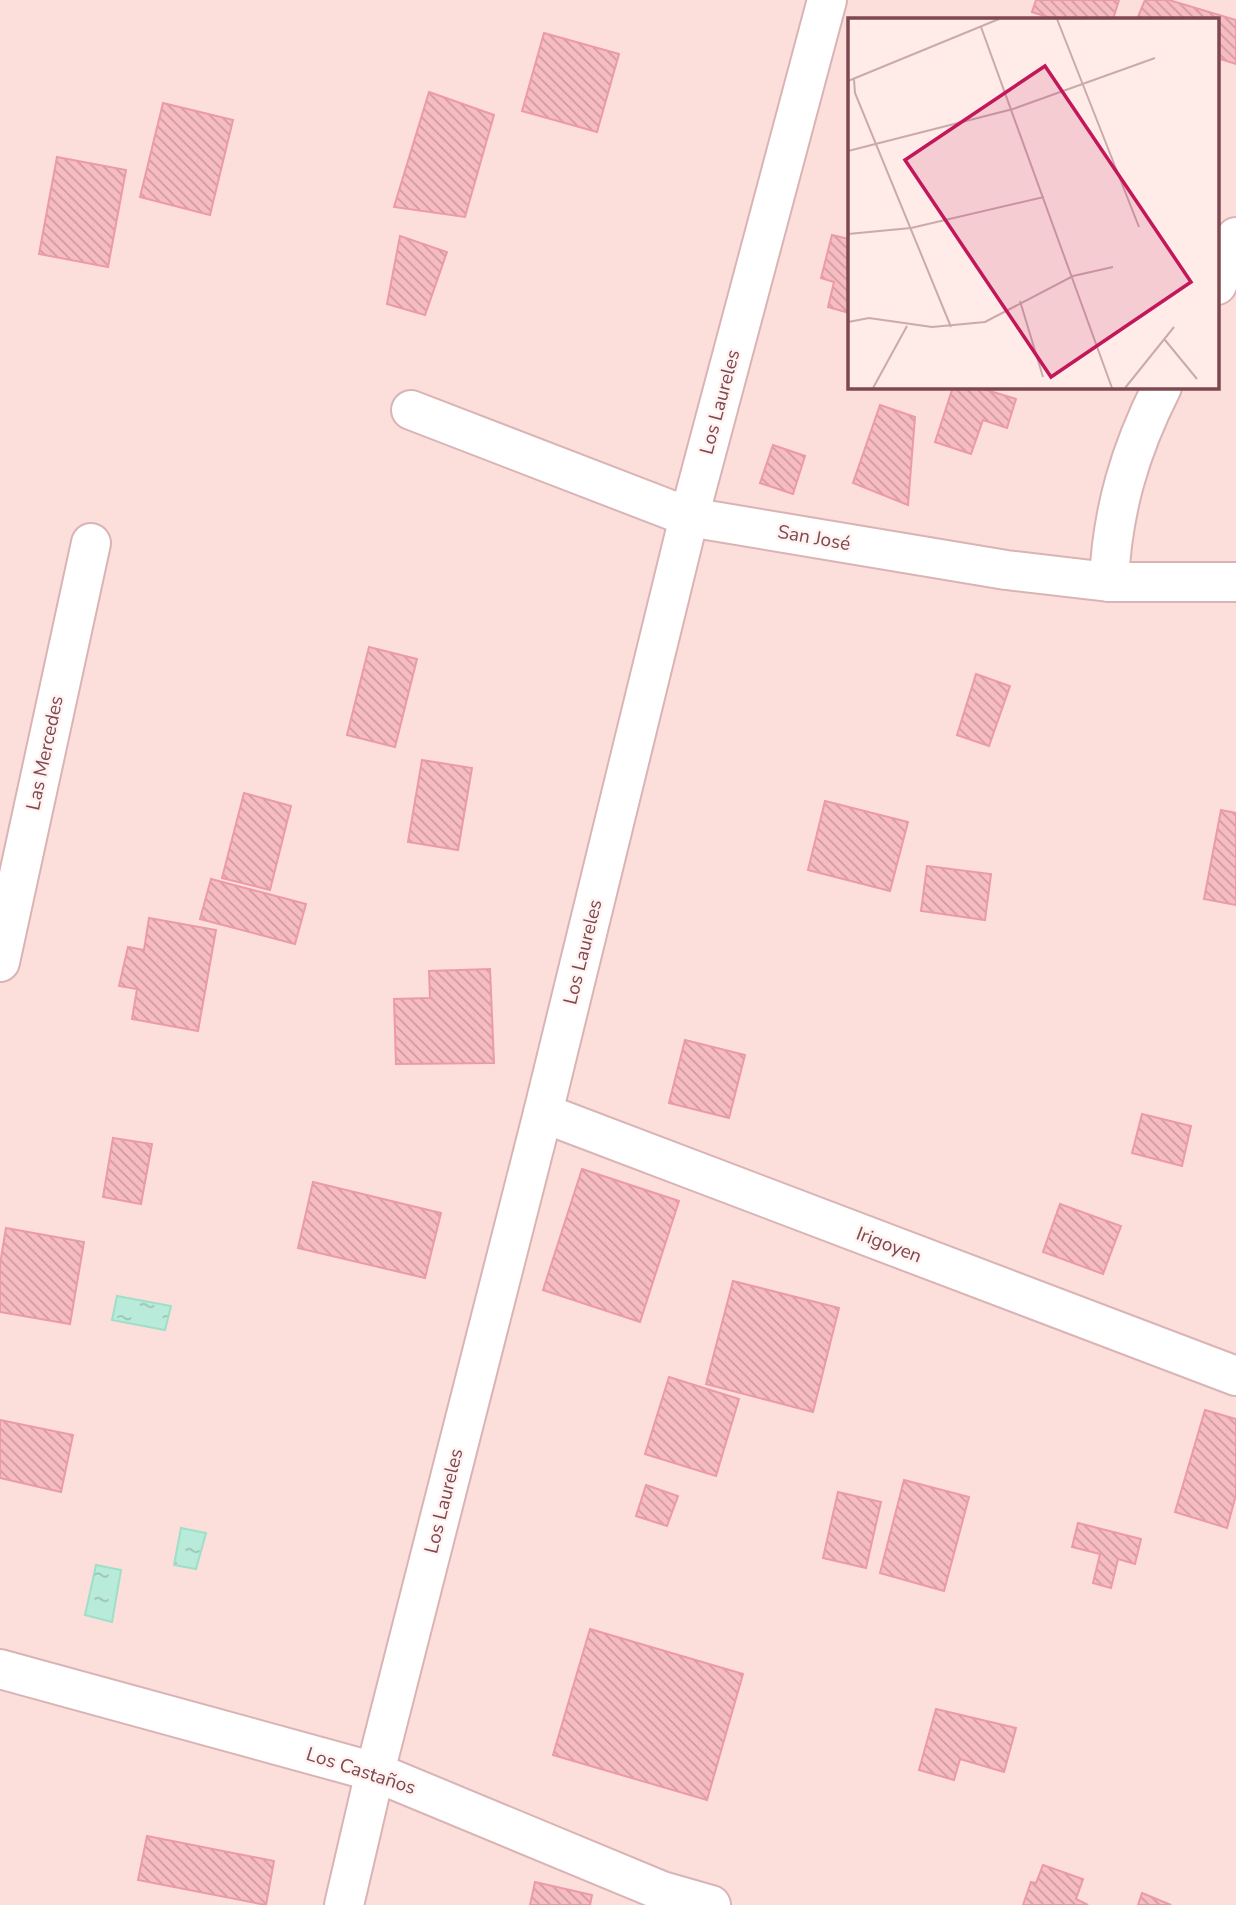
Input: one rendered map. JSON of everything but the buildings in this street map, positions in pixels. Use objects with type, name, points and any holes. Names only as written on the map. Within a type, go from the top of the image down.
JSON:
[{"type":"street","name":"Los Laureles","points":[[344,1905],[374,1772],[543,1113],[689,517],[827,0]]},
{"type":"street","points":[[1218,282],[1236,237]]},
{"type":"street","points":[[1109,582],[1111,539],[1118,497],[1139,432],[1161,388]]},
{"type":"street","name":"San José","points":[[411,410],[689,517],[1006,570],[1109,582],[1236,582]]},
{"type":"street","name":"Las Mercedes","points":[[0,962],[90,543]]},
{"type":"street","name":"Irigoyen","points":[[543,1113],[1236,1376]]},
{"type":"street","name":"Los Castaños","points":[[0,1669],[374,1772],[662,1891],[711,1905]]},
{"type":"shaded area","points":[[0,0],[1236,0],[1236,1905],[0,1905]]},
{"type":"water","points":[[117,1296],[171,1306],[165,1330],[112,1320]]},
{"type":"water","points":[[181,1528],[206,1533],[196,1569],[174,1565]]},
{"type":"water","points":[[96,1565],[121,1570],[112,1622],[85,1615]]}]
